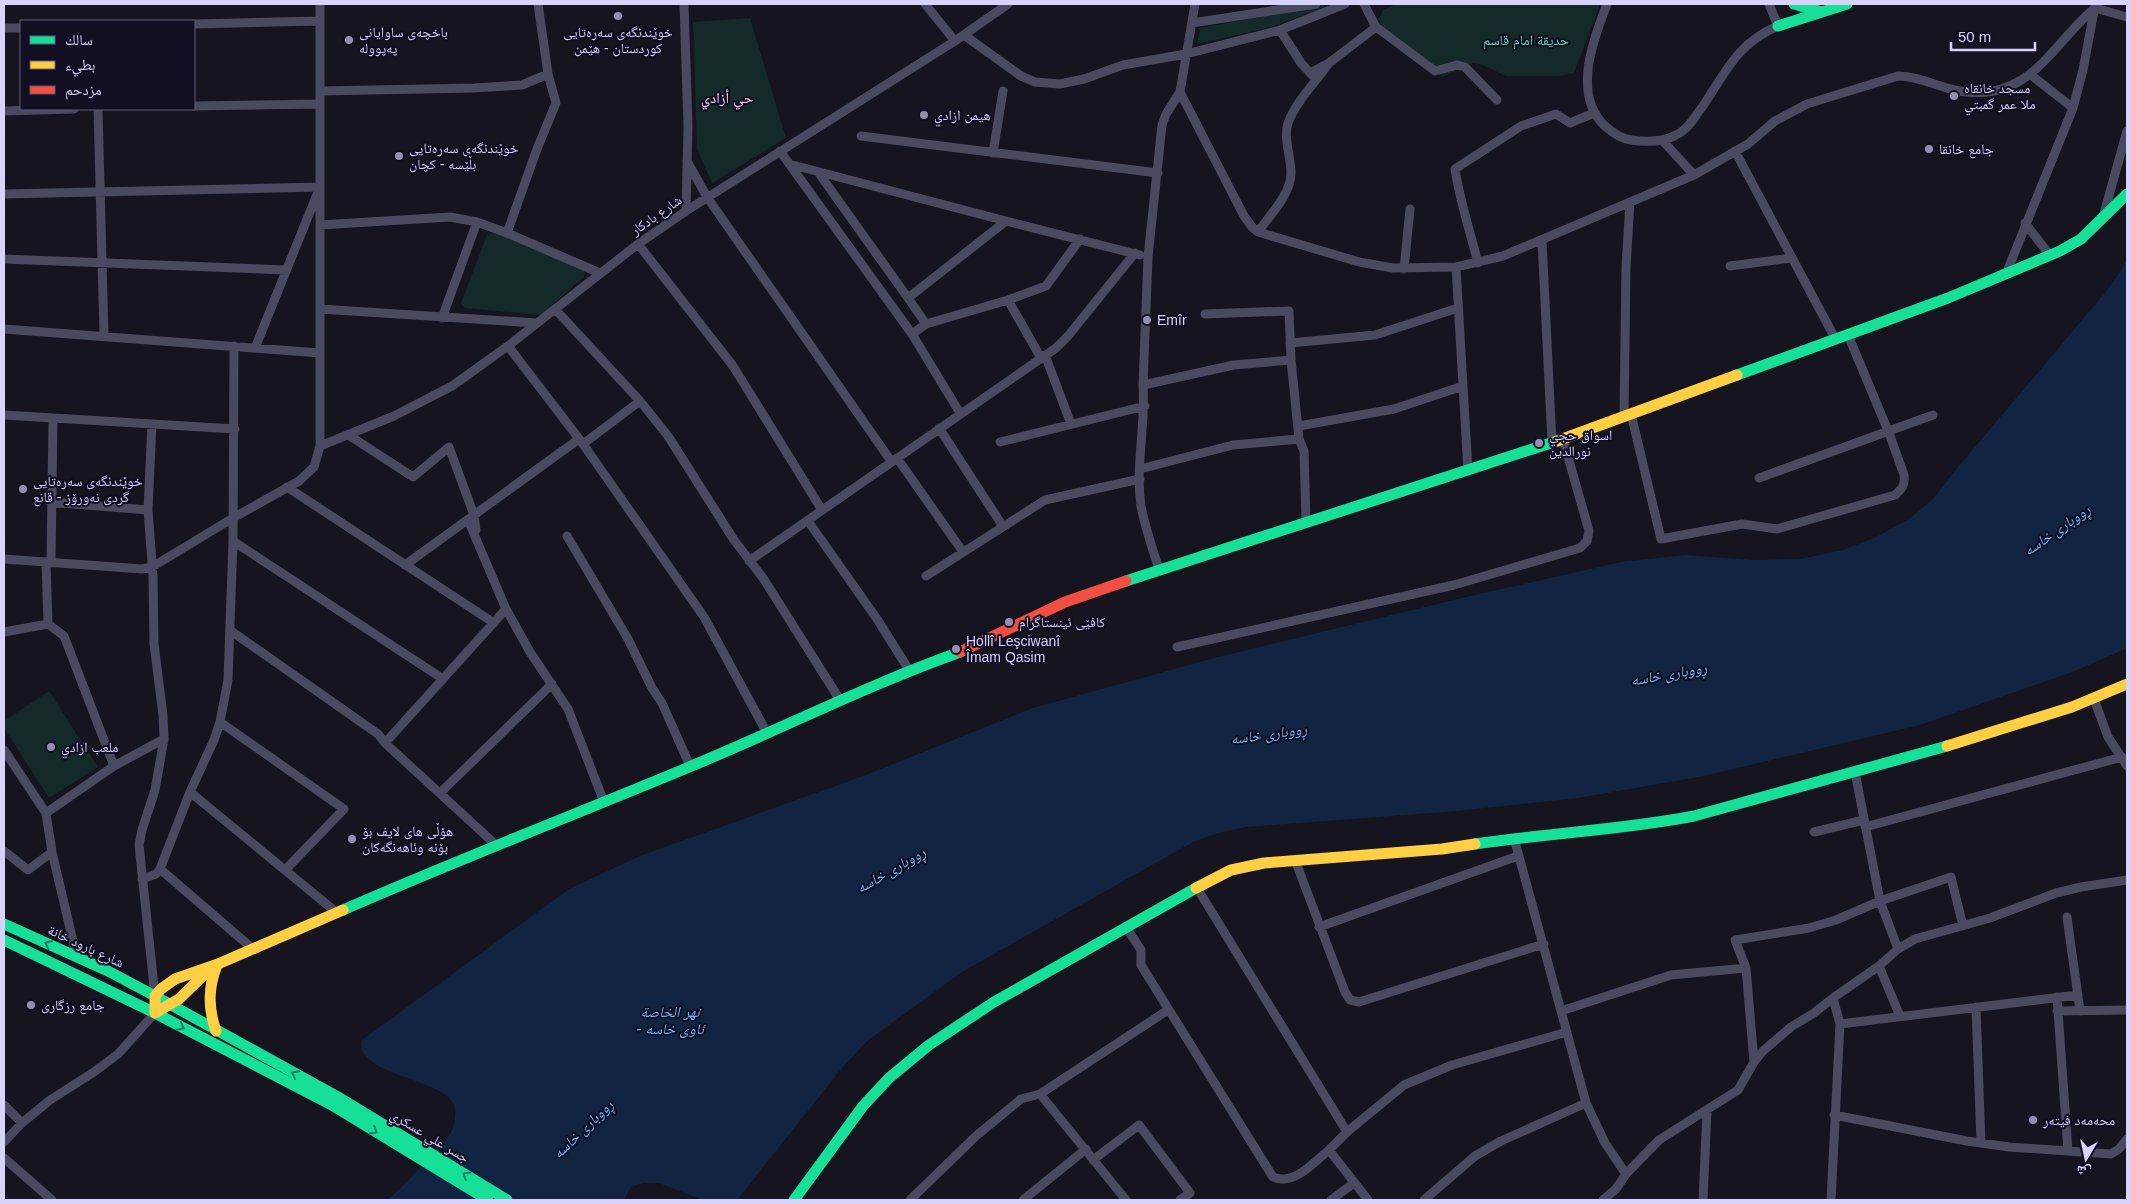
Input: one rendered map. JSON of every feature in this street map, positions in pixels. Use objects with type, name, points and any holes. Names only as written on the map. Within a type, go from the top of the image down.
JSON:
[{"type":"street","points":[[4,559],[142,568],[152,567],[304,478],[314,467],[320,446],[320,4]]},
{"type":"street","points":[[507,233],[536,149],[556,103],[548,74],[538,4]]},
{"type":"street","points":[[684,4],[688,126],[686,211]]},
{"type":"street","points":[[925,4],[955,41]]},
{"type":"street","name":"شارع بادكار","points":[[320,446],[350,436],[433,396],[467,375],[537,324],[638,244],[686,211],[955,41],[1008,4]]},
{"type":"street","points":[[1159,569],[1141,504],[1140,479],[1145,406],[1143,385],[1148,257],[1164,120],[1180,92],[1195,4]]},
{"type":"street","points":[[1192,23],[1316,4]]},
{"type":"street","points":[[964,35],[1021,76],[1044,83],[1068,83],[1123,65],[1186,54],[1280,30],[1345,4]]},
{"type":"street","points":[[1364,4],[1376,27],[1435,71],[1457,65],[1465,68],[1497,100]]},
{"type":"street","points":[[1607,4],[1593,43],[1590,60],[1589,94],[1594,113],[1605,126],[1624,139],[1640,141],[1662,140],[1676,136],[1688,126],[1706,102],[1725,70],[1742,49],[1762,33],[1846,4]]},
{"type":"street","points":[[1769,4],[1778,26]]},
{"type":"street","points":[[1794,4],[1822,12]]},
{"type":"street","points":[[2095,6],[2127,17]]},
{"type":"street","points":[[1180,92],[1244,216],[1258,232],[1359,262],[1404,269],[1456,267],[1503,256],[1542,241],[1694,175],[1748,144],[1775,121],[1821,99],[1892,78],[1911,77],[1956,91],[1983,93],[2009,87],[2031,75],[2076,24],[2095,6]]},
{"type":"street","points":[[2006,274],[2073,108],[2083,70],[2095,6]]},
{"type":"street","points":[[195,24],[320,21]]},
{"type":"street","points":[[1258,232],[1289,184],[1291,170],[1286,134],[1288,124],[1314,76],[1376,27]]},
{"type":"street","points":[[4,28],[20,28]]},
{"type":"street","points":[[1280,30],[1300,63],[1314,76]]},
{"type":"street","points":[[320,91],[474,88],[522,84],[548,74]]},
{"type":"street","points":[[2031,75],[2073,108]]},
{"type":"street","points":[[993,152],[1003,91]]},
{"type":"street","points":[[195,106],[320,104]]},
{"type":"street","points":[[4,111],[39,110]]},
{"type":"street","points":[[98,110],[104,336]]},
{"type":"street","points":[[1478,263],[1459,196],[1455,169],[1521,126],[1556,114],[1570,123],[1594,113]]},
{"type":"street","points":[[2102,220],[2127,135]]},
{"type":"street","points":[[861,136],[1158,173]]},
{"type":"street","points":[[1662,140],[1694,175]]},
{"type":"street","points":[[780,151],[912,334],[960,413]]},
{"type":"street","points":[[1735,151],[1836,340]]},
{"type":"street","points":[[687,161],[707,197],[894,460],[964,552]]},
{"type":"street","points":[[789,164],[1006,222],[1080,238],[1148,257]]},
{"type":"street","points":[[818,172],[926,324]]},
{"type":"street","points":[[4,194],[320,186]]},
{"type":"street","points":[[255,348],[320,186]]},
{"type":"street","points":[[155,996],[163,986],[175,980],[253,949],[495,844],[690,766],[910,670],[960,652],[1066,602],[1159,569],[1558,441],[1948,298],[2082,240],[2127,194]]},
{"type":"street","points":[[1630,202],[1626,267],[1628,415],[1661,539],[1742,524],[1776,528],[1895,495],[1902,489],[1905,482],[1889,433],[1848,335]]},
{"type":"street","points":[[1404,269],[1410,210]]},
{"type":"street","points":[[320,225],[450,217],[477,222],[507,233],[600,273]]},
{"type":"street","points":[[442,318],[477,222]]},
{"type":"street","points":[[908,298],[1006,222]]},
{"type":"street","points":[[2025,223],[2049,254]]},
{"type":"street","points":[[912,334],[926,324],[1008,300],[1046,286],[1080,238]]},
{"type":"street","points":[[1177,647],[1454,585],[1580,548],[1587,541],[1589,531],[1558,441],[1542,241]]},
{"type":"street","points":[[638,244],[733,366],[822,510]]},
{"type":"street","points":[[750,561],[1043,357],[1068,336],[1135,253]]},
{"type":"street","points":[[1730,266],[1792,258]]},
{"type":"street","points":[[4,259],[286,270]]},
{"type":"street","points":[[1456,267],[1468,471]]},
{"type":"street","points":[[1008,300],[1043,357],[1072,424]]},
{"type":"street","points":[[1290,343],[1375,335],[1458,308]]},
{"type":"street","points":[[320,309],[537,324]]},
{"type":"street","points":[[555,309],[640,401],[668,436],[734,540],[763,578],[840,700]]},
{"type":"street","points":[[1205,314],[1289,311],[1291,360],[1299,438],[1304,451],[1306,522]]},
{"type":"street","points":[[4,329],[320,353]]},
{"type":"street","points":[[142,879],[153,875],[160,869],[190,792],[214,740],[220,722],[228,680],[234,541],[234,346]]},
{"type":"street","points":[[508,346],[581,442],[704,617],[767,732]]},
{"type":"street","points":[[1143,385],[1234,365],[1291,360]]},
{"type":"street","points":[[1298,426],[1394,408],[1463,386]]},
{"type":"street","points":[[405,565],[640,401]]},
{"type":"street","points":[[1000,442],[1145,406]]},
{"type":"street","points":[[4,415],[234,429]]},
{"type":"street","points":[[1759,478],[1933,416]]},
{"type":"street","points":[[48,624],[48,562],[53,418]]},
{"type":"street","points":[[152,424],[148,510],[154,644],[163,715],[164,739],[155,790],[140,837],[142,879],[155,996],[155,1013]]},
{"type":"street","points":[[939,428],[1002,526]]},
{"type":"street","points":[[350,436],[413,477],[449,447],[478,543],[506,609],[530,652],[568,709],[604,802]]},
{"type":"street","points":[[1140,469],[1234,445],[1299,438]]},
{"type":"street","points":[[926,576],[1045,500],[1140,479]]},
{"type":"street","points":[[287,487],[494,623]]},
{"type":"street","points":[[50,502],[148,510]]},
{"type":"street","points":[[808,521],[877,619],[910,670]]},
{"type":"street","points":[[567,536],[628,639],[652,688],[662,703],[690,766]]},
{"type":"street","points":[[234,541],[443,679]]},
{"type":"street","points":[[385,743],[506,609]]},
{"type":"street","points":[[4,632],[48,624],[64,636],[114,766]]},
{"type":"street","points":[[231,631],[378,734],[385,743],[495,844]]},
{"type":"street","points":[[440,793],[552,684]]},
{"type":"street","points":[[794,1200],[848,1124],[877,1091],[913,1058],[972,1016],[1126,927],[1231,870],[1264,863],[1442,849],[1514,838],[1654,824],[1694,816],[1949,746],[2094,699],[2127,684]]},
{"type":"street","points":[[2094,699],[2108,737],[2127,766]]},
{"type":"street","points":[[220,722],[344,809],[285,870]]},
{"type":"street","points":[[46,813],[114,766],[164,739]]},
{"type":"street","points":[[4,750],[46,813],[52,852],[77,958]]},
{"type":"street","points":[[1814,832],[1865,823],[2122,757]]},
{"type":"street","points":[[1855,772],[1880,901],[1898,949]]},
{"type":"street","points":[[190,792],[336,912]]},
{"type":"street","points":[[1514,838],[1586,1103],[1605,1143],[1626,1174]]},
{"type":"street","points":[[4,851],[28,870],[52,852]]},
{"type":"street","points":[[1319,927],[1518,856]]},
{"type":"street","points":[[1295,860],[1319,927],[1350,1000],[1359,1002],[1544,944]]},
{"type":"street","points":[[160,869],[253,949]]},
{"type":"street","points":[[1754,1062],[1746,968],[1735,940],[1809,928],[1836,920],[1880,901],[1951,877],[1963,926]]},
{"type":"street","points":[[1605,1199],[1616,1189],[1626,1174],[1660,1140],[1738,1090],[1754,1062],[1791,1027],[1814,1013],[1879,966],[1898,949],[1915,939],[1990,918],[2056,893],[2127,880]]},
{"type":"street","points":[[1197,888],[1347,1132]]},
{"type":"street","points":[[2067,916],[2080,1011]]},
{"type":"street","name":"شارع بارود خانة","points":[[4,924],[108,971],[155,996],[335,1101]]},
{"type":"street","points":[[1126,927],[1141,950],[1141,965],[1168,1010],[1273,1177],[1281,1181],[1291,1179],[1329,1150],[1347,1132],[1404,1085],[1452,1065],[1567,1032]]},
{"type":"street","points":[[4,940],[335,1101]]},
{"type":"street","points":[[4,1142],[22,1123],[50,1100],[106,1064],[129,1043],[155,1013],[170,1005],[215,965]]},
{"type":"street","points":[[215,965],[209,997],[216,1031]]},
{"type":"street","points":[[1879,966],[1900,1016]]},
{"type":"street","points":[[1561,1012],[1671,976],[1746,968]]},
{"type":"street","points":[[100,987],[108,971]]},
{"type":"street","points":[[1840,1024],[2078,995]]},
{"type":"street","points":[[2057,997],[2068,1150]]},
{"type":"street","points":[[1831,1200],[1840,1024],[1833,998]]},
{"type":"street","points":[[1976,1007],[1981,1143]]},
{"type":"street","points":[[910,1200],[976,1136],[1021,1099],[1040,1094],[1168,1010]]},
{"type":"street","points":[[2057,1011],[2127,1010]]},
{"type":"street","points":[[1040,1094],[1126,1200]]},
{"type":"street","name":"جسر علي عسكري","points":[[335,1101],[488,1200]]},
{"type":"street","name":"جسر علي عسكري","points":[[335,1101],[508,1200]]},
{"type":"street","points":[[1424,1200],[1475,1156],[1586,1103]]},
{"type":"street","points":[[4,1105],[22,1123]]},
{"type":"street","points":[[1703,1200],[1708,1110]]},
{"type":"street","points":[[1834,1115],[1981,1143],[2111,1154],[2119,1149],[2127,1138]]},
{"type":"street","points":[[1093,1160],[1139,1125],[1190,1194],[1180,1200]]},
{"type":"street","points":[[1028,1199],[1086,1149]]},
{"type":"street","points":[[1329,1150],[1368,1200]]},
{"type":"street","points":[[4,1158],[52,1200]]},
{"type":"street","points":[[1331,1200],[1354,1182]]},
{"type":"green space","name":"حديقة امام قاسم","points":[[1396,4],[1600,4],[1574,73],[1559,76],[1506,76],[1483,65],[1472,63],[1442,77],[1424,68],[1405,54],[1383,29],[1379,20],[1383,10]]},
{"type":"green space","points":[[1324,5],[1325,7],[1268,28],[1197,44],[1200,28]]},
{"type":"green space","points":[[750,18],[786,138],[712,183],[697,149],[693,22]]},
{"type":"green space","points":[[492,233],[499,234],[585,271],[584,277],[541,315],[465,308],[461,303],[487,235]]},
{"type":"green space","name":"ملعب ازادي","points":[[49,691],[98,767],[49,798],[4,728],[4,721]]},
{"type":"water","name":"نهر الخاصة - ئاوی خاسە","points":[[2127,259],[2127,648],[2075,671],[1920,725],[1699,777],[1578,798],[1457,811],[1246,827],[1218,833],[1193,842],[962,972],[867,1041],[842,1068],[737,1200],[703,1200],[659,1183],[643,1183],[631,1187],[624,1200],[387,1200],[411,1178],[448,1137],[454,1125],[455,1108],[449,1098],[437,1090],[372,1062],[363,1052],[362,1040],[569,889],[640,856],[866,775],[1033,708],[1218,657],[1621,562],[1686,555],[1753,560],[1800,559],[1843,550],[1876,537],[1909,519],[1933,499],[2104,294],[2121,271]]},
{"type":"traffic: fast","points":[[1794,4],[1822,12]]},
{"type":"traffic: fast","points":[[1778,26],[1847,4]]},
{"type":"traffic: fast","points":[[1737,375],[1948,298],[2060,251],[2081,239],[2127,194]]},
{"type":"traffic: fast","points":[[1126,581],[1557,441]]},
{"type":"traffic: fast","points":[[343,910],[640,788],[890,679],[960,652]]},
{"type":"traffic: fast","points":[[1475,844],[1640,825],[1694,816],[1947,746]]},
{"type":"traffic: fast","points":[[794,1200],[863,1106],[889,1078],[929,1045],[994,1002],[1196,888]]},
{"type":"traffic: fast","points":[[4,924],[108,971],[155,996],[338,1097],[507,1200]]},
{"type":"traffic: fast","points":[[4,940],[155,1013],[332,1105],[488,1200]]},
{"type":"traffic: slow","points":[[1557,441],[1737,375]]},
{"type":"traffic: slow","points":[[1947,746],[2072,707],[2127,684]]},
{"type":"traffic: slow","points":[[1196,888],[1231,870],[1264,863],[1442,849],[1475,844]]},
{"type":"traffic: slow","points":[[213,966],[179,999],[155,1013],[155,996],[175,979],[218,964],[343,910]]},
{"type":"traffic: slow","points":[[216,1031],[210,998],[217,965]]},
{"type":"traffic: jam","points":[[960,652],[1065,602],[1126,581]]},
{"type":"place","name":"خوێندنگەی سەرەتایی کوردستان - هێمن","points":[[618,16]]},
{"type":"place","name":"باخچەی ساوایانی پەپوولە","points":[[349,40]]},
{"type":"place","name":"مسجد خانقاه ملا عمر گمبتي","points":[[1954,96]]},
{"type":"place","name":"هيمن ازادي","points":[[924,115]]},
{"type":"place","name":"جامع خانقا","points":[[1929,149]]},
{"type":"place","name":"خوێندنگەی سەرەتایی بڵێسە - کچان","points":[[399,156]]},
{"type":"place","name":"Emîr","points":[[1147,320]]},
{"type":"place","name":"اسواق حجي نورالدين","points":[[1539,443]]},
{"type":"place","name":"خوێندنگەی سەرەتایی گردی نەورۆز - قانع","points":[[23,489]]},
{"type":"place","name":"کافێی ئینستاگرام","points":[[1009,622]]},
{"type":"place","name":"Hollî Leşciwanî Îmam Qasim","points":[[956,649]]},
{"type":"place","name":"ملعب ازادي","points":[[51,747]]},
{"type":"place","name":"هۆڵی های لایف بۆ بۆنە وئاهەنگەکان","points":[[352,839]]},
{"type":"place","name":"جامع رزگاری","points":[[31,1005]]},
{"type":"place","name":"محەمەد فیتەر","points":[[2033,1120]]},
{"type":"district","name":"حي أزادي","points":[[727,98]]},
{"type":"water label","name":"ڕووباری خاسە","points":[[2057,530]]},
{"type":"water label","name":"ڕووباری خاسە","points":[[1669,674]]},
{"type":"water label","name":"ڕووباری خاسە","points":[[1269,734]]},
{"type":"water label","name":"ڕووباری خاسە","points":[[891,870]]},
{"type":"water label","name":"ڕووباری خاسە","points":[[583,1129]]}]
